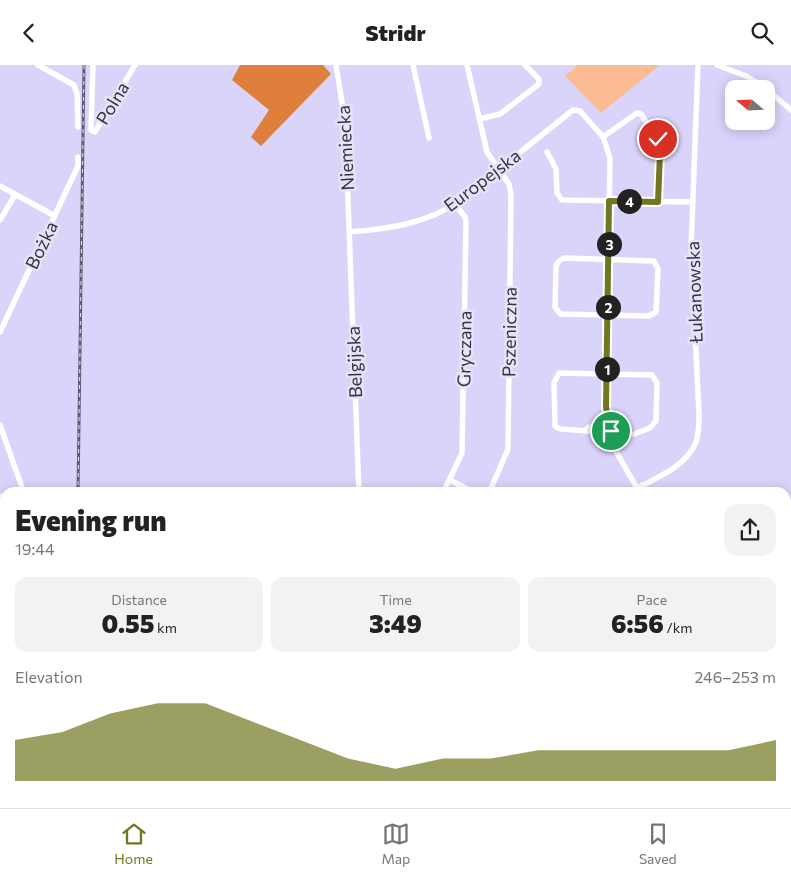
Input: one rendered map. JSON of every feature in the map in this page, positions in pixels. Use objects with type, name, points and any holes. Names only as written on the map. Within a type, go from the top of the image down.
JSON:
[{"type":"street","points":[[38,65],[74,85],[78,94],[78,127]]},
{"type":"street","name":"Polna","points":[[93,65],[92,130],[95,132],[135,65]]},
{"type":"street","name":"Niemiecka","points":[[336,65],[344,104],[349,232]]},
{"type":"street","points":[[413,65],[429,139]]},
{"type":"street","name":"Pszeniczna","points":[[467,65],[487,152],[498,171],[509,184],[511,195],[508,449],[492,487]]},
{"type":"street","points":[[479,119],[500,114],[539,84],[539,79],[525,65]]},
{"type":"street","name":"Łukanowska","points":[[639,486],[681,461],[691,450],[697,436],[699,414],[691,249],[698,65]]},
{"type":"street","points":[[717,65],[746,76],[764,87],[791,110]]},
{"type":"street","name":"Europejska","points":[[349,232],[396,227],[422,219],[455,204],[575,109],[580,111],[603,137]]},
{"type":"street","points":[[639,486],[605,429],[610,158],[603,137],[636,113],[642,116],[659,142],[658,202]]},
{"type":"street","points":[[547,152],[556,169],[557,193],[560,199],[566,201],[693,202]]},
{"type":"street","name":"Bożka","points":[[0,332],[78,165],[78,157]]},
{"type":"street","points":[[0,186],[55,216]]},
{"type":"street","points":[[0,220],[15,195]]},
{"type":"street","name":"Gryczana","points":[[446,487],[461,457],[462,443],[466,222],[465,217],[455,204]]},
{"type":"street","name":"Belgijska","points":[[349,232],[359,487]]},
{"type":"street","points":[[564,258],[608,259],[650,259],[656,262],[658,269],[658,308],[655,314],[649,316],[608,316],[564,315],[558,313],[555,307],[556,268],[559,261],[564,258]]},
{"type":"street","points":[[605,429],[589,427],[586,430],[560,429],[555,425],[554,380],[557,375],[562,373],[648,374],[656,380],[656,421],[650,428],[634,434]]},
{"type":"street","points":[[0,426],[22,487]]},
{"type":"street","points":[[450,480],[463,487]]},
{"type":"shaded area","points":[[240,65],[323,65],[331,74],[261,146],[251,137],[269,110],[232,80]]},
{"type":"shaded area","points":[[578,65],[660,65],[601,113],[565,76]]},
{"type":"railway","points":[[78,487],[84,65]]},
{"type":"route","points":[[611,431],[606,407],[609,201],[658,202],[660,153],[658,139]]}]
